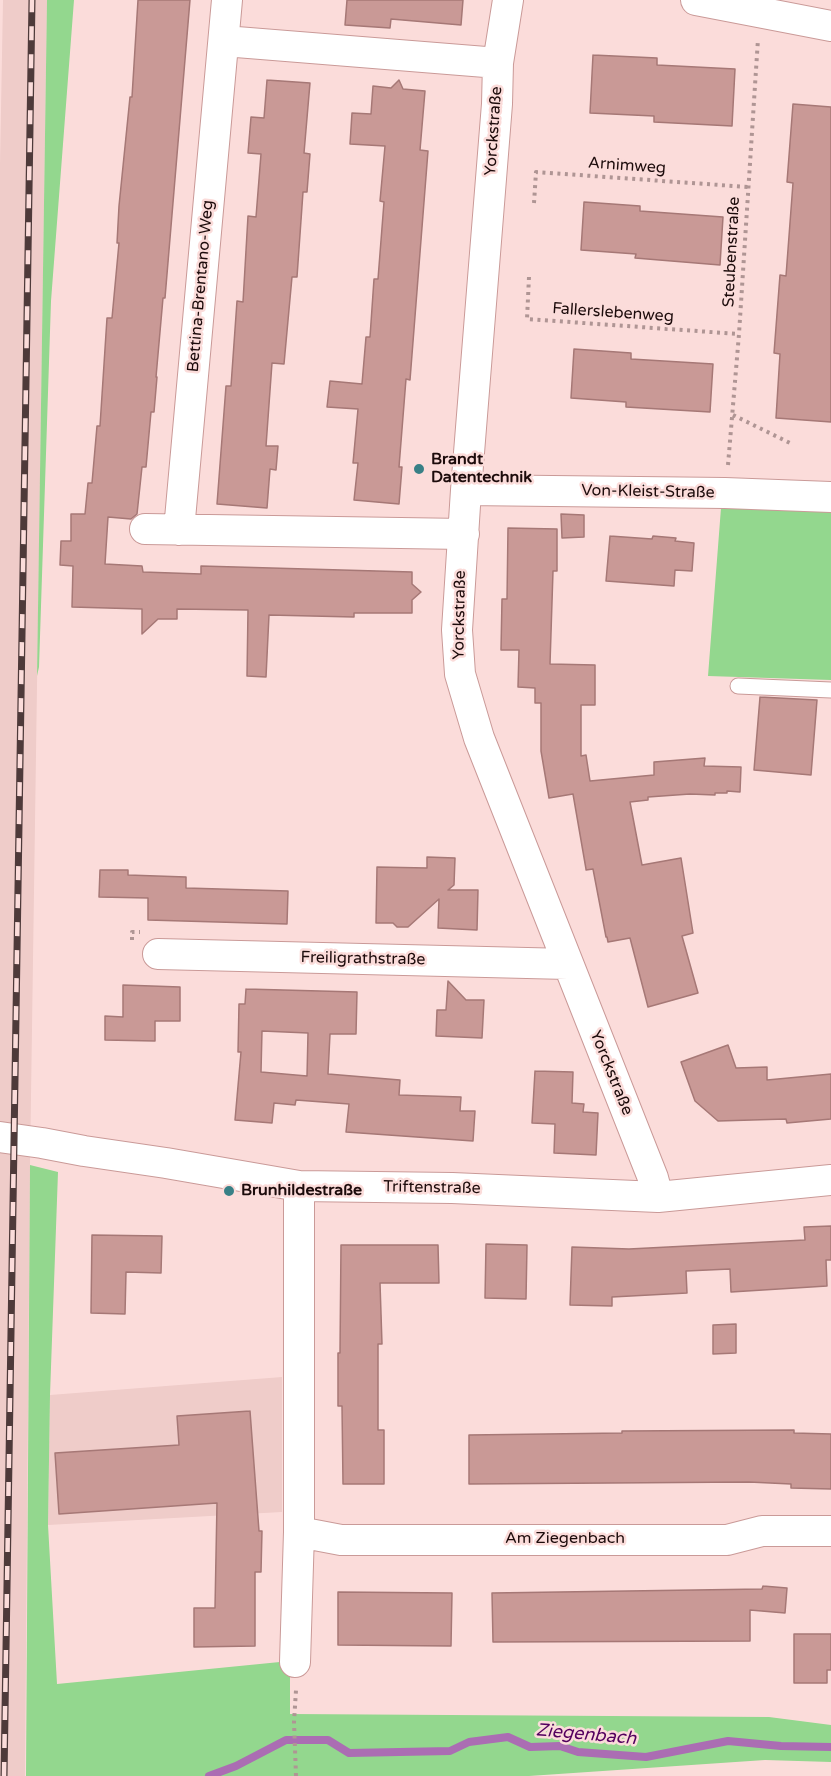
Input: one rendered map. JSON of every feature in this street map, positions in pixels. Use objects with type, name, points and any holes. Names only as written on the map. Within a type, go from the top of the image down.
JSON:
[{"type":"street","name":"Bettina-Brentano-Weg","points":[[179,530],[227,0]]},
{"type":"street","name":"Yorckstraße","points":[[507,0],[498,63],[497,104],[466,490],[457,630],[460,674],[478,738],[653,1178],[658,1197]]},
{"type":"street","points":[[696,0],[748,7],[831,26]]},
{"type":"street","points":[[224,41],[498,63]]},
{"type":"street","name":"Von-Kleist-Straße","points":[[466,490],[725,493],[831,497]]},
{"type":"street","points":[[145,529],[464,534]]},
{"type":"street","name":"Freiligrathstraße","points":[[158,954],[568,964]]},
{"type":"street","name":"Triftenstraße","points":[[0,1137],[299,1186],[452,1188],[658,1197],[831,1180]]},
{"type":"street","points":[[295,1662],[299,1532],[299,1186]]},
{"type":"street","name":"Am Ziegenbach","points":[[299,1532],[341,1540],[716,1540],[762,1531],[831,1531]]},
{"type":"lane","points":[[738,686],[831,690]]},
{"type":"path","name":"Steubenstraße","points":[[725,493],[733,415],[748,187],[748,7]]},
{"type":"path","name":"Arnimweg","points":[[534,203],[536,171],[748,187]]},
{"type":"path","name":"Fallerslebenweg","points":[[529,278],[527,319],[739,334]]},
{"type":"path","points":[[733,415],[792,444]]},
{"type":"path","points":[[294,1722],[296,1776]]},
{"type":"shaded area","points":[[3,0],[47,0],[30,1165],[25,1776],[0,1776],[0,165]]},
{"type":"shaded area","points":[[282,1377],[282,1512],[48,1525],[50,1395]]},
{"type":"green space","points":[[47,0],[74,0],[51,301],[37,676]]},
{"type":"green space","points":[[721,508],[831,512],[831,680],[708,676]]},
{"type":"green space","points":[[30,1165],[58,1172],[48,1525],[57,1684],[290,1661],[290,1714],[769,1717],[831,1725],[831,1762],[765,1760],[529,1776],[26,1776]]},
{"type":"building","points":[[138,0],[190,0],[165,298],[163,298],[154,412],[151,412],[146,467],[142,467],[137,514],[131,519],[108,517],[105,564],[142,566],[143,572],[201,574],[201,566],[412,572],[412,584],[421,592],[412,600],[412,613],[354,613],[354,617],[269,615],[266,677],[247,676],[248,610],[177,609],[177,619],[158,619],[142,634],[142,609],[72,607],[73,566],[60,565],[61,541],[71,541],[71,514],[85,514],[88,483],[92,483],[97,426],[100,426],[107,318],[112,318],[119,243],[117,243],[119,206],[130,97],[132,97]]},
{"type":"building","points":[[347,0],[463,0],[461,25],[391,19],[390,28],[345,25]]},
{"type":"building","points":[[593,55],[657,58],[657,65],[735,69],[732,126],[654,122],[654,116],[590,113]]},
{"type":"building","points":[[267,80],[310,83],[304,153],[310,154],[307,192],[303,192],[297,277],[292,277],[284,364],[272,363],[266,446],[278,446],[276,470],[270,469],[267,508],[217,504],[226,386],[231,386],[237,301],[243,302],[248,216],[256,217],[261,154],[248,153],[251,117],[264,118]]},
{"type":"building","points":[[399,80],[403,89],[425,91],[420,150],[428,151],[410,380],[406,379],[399,467],[402,467],[399,504],[354,500],[358,463],[353,463],[358,409],[327,407],[330,381],[362,384],[366,337],[370,337],[374,279],[378,279],[384,202],[380,201],[385,146],[350,144],[352,113],[371,114],[373,86],[391,88]]},
{"type":"building","points":[[793,104],[831,107],[831,422],[776,418],[780,354],[774,353],[780,275],[786,276],[793,183],[787,182]]},
{"type":"building","points":[[584,202],[640,206],[640,211],[723,217],[720,265],[635,258],[636,254],[581,250]]},
{"type":"building","points":[[574,349],[631,353],[631,359],[713,364],[710,412],[626,407],[626,402],[571,398]]},
{"type":"building","points":[[561,514],[584,515],[584,537],[562,538]]},
{"type":"building","points":[[508,528],[557,529],[557,571],[553,571],[550,664],[595,665],[595,705],[581,705],[581,756],[586,755],[590,781],[654,775],[654,762],[705,758],[704,766],[741,767],[740,792],[648,797],[648,800],[630,802],[642,865],[681,858],[693,933],[682,936],[698,993],[648,1007],[630,938],[608,942],[606,937],[593,869],[586,870],[573,794],[549,798],[541,751],[541,703],[535,703],[535,688],[518,687],[519,650],[501,650],[502,599],[507,599]]},
{"type":"building","points":[[610,536],[652,539],[653,536],[676,538],[675,541],[694,543],[692,571],[675,570],[674,586],[606,581]]},
{"type":"building","points":[[760,697],[817,700],[811,775],[754,770]]},
{"type":"building","points":[[427,857],[455,858],[454,885],[448,890],[478,890],[477,930],[438,928],[439,899],[408,927],[397,927],[393,923],[376,923],[377,867],[427,868]]},
{"type":"building","points":[[100,870],[128,870],[128,875],[186,877],[186,888],[288,891],[287,924],[148,920],[148,898],[99,897]]},
{"type":"building","points":[[448,981],[466,1000],[484,1000],[482,1038],[436,1036],[437,1010],[446,1010]]},
{"type":"building","points":[[123,985],[180,987],[180,1021],[155,1021],[155,1041],[105,1040],[105,1016],[123,1017]]},
{"type":"building","points":[[246,989],[357,992],[356,1034],[330,1034],[328,1074],[400,1080],[399,1095],[461,1097],[460,1111],[475,1111],[473,1141],[346,1132],[349,1104],[296,1100],[295,1105],[274,1103],[272,1123],[235,1120],[241,1052],[238,1052],[239,1004],[245,1004]],"holes":[[[262,1031],[308,1033],[307,1076],[261,1072]]]},
{"type":"building","points":[[728,1045],[736,1068],[767,1067],[767,1080],[831,1074],[831,1119],[787,1123],[786,1119],[718,1121],[695,1101],[681,1062]]},
{"type":"building","points":[[535,1071],[573,1072],[572,1103],[584,1104],[583,1112],[598,1113],[596,1155],[554,1153],[555,1124],[532,1123]]},
{"type":"building","points":[[831,1226],[831,1260],[826,1260],[827,1286],[731,1292],[730,1269],[686,1271],[687,1293],[612,1297],[612,1306],[570,1305],[572,1247],[629,1249],[805,1240],[804,1227]]},
{"type":"building","points":[[92,1235],[162,1236],[161,1273],[126,1272],[125,1314],[91,1313]]},
{"type":"building","points":[[486,1244],[527,1245],[526,1299],[485,1298]]},
{"type":"building","points":[[341,1245],[438,1245],[439,1283],[380,1283],[382,1344],[378,1344],[378,1430],[384,1430],[384,1484],[343,1484],[342,1406],[338,1406]]},
{"type":"building","points":[[736,1324],[736,1353],[713,1354],[713,1325]]},
{"type":"building","points":[[250,1411],[259,1531],[262,1531],[261,1572],[255,1572],[255,1646],[194,1647],[194,1608],[215,1608],[217,1503],[59,1514],[55,1453],[179,1445],[177,1416]]},
{"type":"building","points":[[794,1430],[794,1433],[831,1434],[831,1489],[791,1488],[791,1484],[749,1482],[469,1484],[469,1435]]},
{"type":"building","points":[[763,1586],[787,1588],[785,1613],[750,1610],[750,1641],[493,1642],[492,1593],[762,1589]]},
{"type":"building","points":[[338,1592],[452,1593],[451,1646],[338,1645]]},
{"type":"building","points":[[794,1634],[831,1634],[831,1670],[827,1670],[827,1683],[794,1683]]},
{"type":"waterway","name":"Ziegenbach","points":[[209,1776],[236,1766],[286,1740],[328,1740],[349,1753],[450,1751],[469,1742],[508,1737],[530,1747],[560,1746],[578,1752],[646,1757],[728,1741],[781,1746],[831,1747]]},
{"type":"railway","points":[[4,1776],[32,0]]},
{"type":"place","name":"Brandt Datentechnik","points":[[419,469]]},
{"type":"place","name":"Brunhildestraße","points":[[229,1191]]}]
